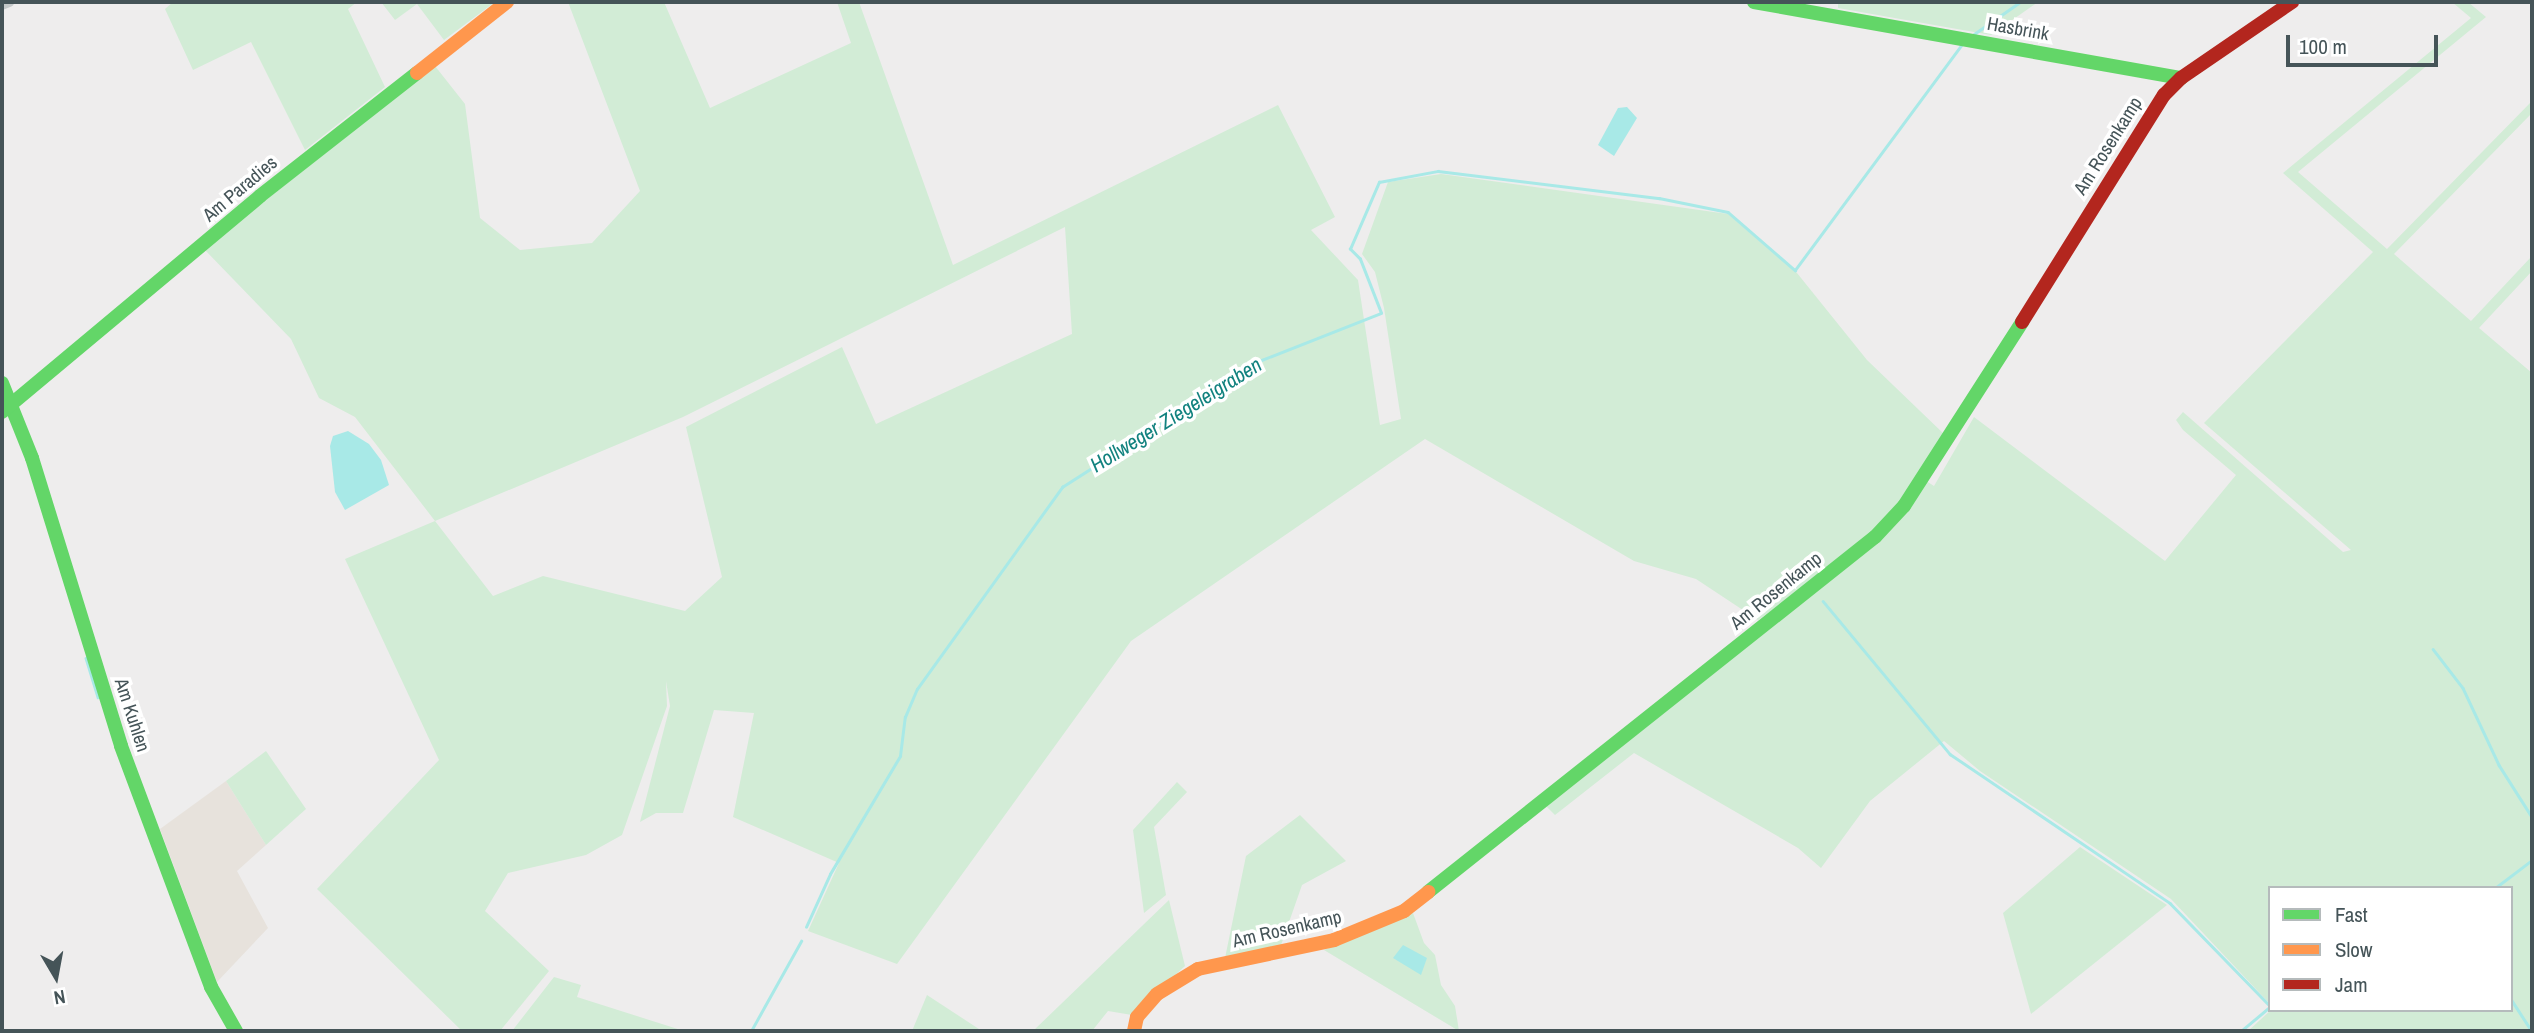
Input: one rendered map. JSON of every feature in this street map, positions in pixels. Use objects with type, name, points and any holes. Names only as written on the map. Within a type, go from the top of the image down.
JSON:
[{"type":"street","points":[[2,5],[9,2]]},
{"type":"street","name":"Am Paradies","points":[[6,407],[280,179],[508,2]]},
{"type":"street","name":"Hasbrink","points":[[1754,2],[2181,78]]},
{"type":"street","name":"Am Rosenkamp","points":[[1134,1031],[1145,1006],[1179,977],[1198,969],[1334,940],[1404,911],[1875,537],[1904,506],[1933,463],[2164,95],[2181,78],[2292,2]]},
{"type":"street","points":[[2150,72],[2164,95]]},
{"type":"street","name":"Am Kuhlen","points":[[2,383],[6,407],[52,518],[121,746],[208,979],[236,1031]]},
{"type":"shaded area","points":[[226,781],[266,845],[237,871],[268,928],[217,982],[160,829]]},
{"type":"green space","points":[[173,2],[357,2],[348,9],[385,87],[305,150],[251,42],[193,70],[165,9]]},
{"type":"green space","points":[[381,2],[495,2],[444,40],[417,4],[395,20]]},
{"type":"green space","points":[[568,2],[664,2],[710,108],[851,43],[837,2],[859,2],[953,265],[1278,105],[1335,217],[1311,230],[1358,280],[1380,425],[1401,419],[1384,308],[1375,272],[1362,254],[1388,182],[1441,174],[1728,214],[1797,273],[1867,360],[1945,435],[1920,477],[1934,486],[1974,417],[2165,561],[2236,475],[2183,430],[2176,420],[2183,412],[2343,552],[2351,550],[2204,423],[2373,252],[2283,173],[2471,18],[2452,2],[2468,2],[2486,17],[2298,172],[2387,249],[2532,101],[2532,113],[2394,254],[2471,321],[2532,256],[2532,271],[2479,328],[2532,373],[2532,1031],[2248,1031],[2269,1012],[2513,1012],[2513,886],[2268,886],[2268,1002],[2171,899],[1980,771],[1944,741],[1870,801],[1821,868],[1798,848],[1634,753],[1555,815],[1546,806],[1824,574],[1758,620],[1696,579],[1634,561],[1425,439],[1131,641],[897,964],[808,931],[839,863],[733,817],[754,713],[714,710],[683,813],[656,813],[640,822],[670,706],[666,681],[667,706],[622,835],[586,855],[508,873],[485,911],[549,971],[500,1031],[462,1031],[317,889],[439,760],[345,559],[435,521],[355,417],[319,398],[291,339],[204,249],[435,66],[465,104],[480,218],[520,250],[592,243],[640,191]],"holes":[[[1065,227],[1072,334],[876,424],[842,347],[686,427],[722,577],[685,611],[543,576],[493,596],[435,521],[683,417]]]},
{"type":"green space","points":[[1838,2],[2038,2],[1991,35],[1838,8]]},
{"type":"green space","points":[[266,751],[306,809],[266,845],[226,781]]},
{"type":"green space","points":[[1177,782],[1187,792],[1154,827],[1166,895],[1144,913],[1133,830]]},
{"type":"green space","points":[[1300,815],[1346,861],[1302,885],[1280,948],[1225,958],[1246,856]]},
{"type":"green space","points":[[2080,847],[2167,905],[2031,1014],[2003,913]]},
{"type":"green space","points":[[1169,900],[1185,966],[1132,1015],[1108,1011],[1092,1031],[1033,1031]]},
{"type":"green space","points":[[1413,913],[1424,943],[1435,955],[1441,985],[1455,1006],[1459,1031],[1324,950]]},
{"type":"green space","points":[[554,977],[581,985],[577,997],[684,1031],[512,1031]]},
{"type":"green space","points":[[927,995],[982,1031],[912,1031]]},
{"type":"water","points":[[1627,107],[1637,118],[1614,156],[1598,145],[1618,108]]},
{"type":"water","points":[[348,431],[369,444],[381,460],[389,485],[345,510],[335,492],[330,446],[333,436]]},
{"type":"water","points":[[1403,945],[1427,958],[1421,975],[1393,958]]},
{"type":"waterway","points":[[1974,34],[2020,2]]},
{"type":"waterway","name":"Hollweger Ziegeleigraben","points":[[806,927],[830,874],[900,756],[905,717],[917,689],[1062,487],[1259,361],[1381,313],[1360,259],[1350,249],[1379,182],[1438,171],[1659,198],[1728,212],[1795,270],[1961,46]]},
{"type":"waterway","points":[[1823,601],[1950,754],[2170,903],[2268,1004]]},
{"type":"waterway","points":[[2433,649],[2463,688],[2499,765],[2532,817]]},
{"type":"waterway","points":[[86,658],[98,697]]},
{"type":"waterway","points":[[2498,886],[2532,860]]},
{"type":"waterway","name":"Hollweger Ziegeleigraben","points":[[751,1031],[801,941]]},
{"type":"waterway","points":[[2513,1002],[2532,1031]]},
{"type":"waterway","points":[[2241,1031],[2268,1009]]},
{"type":"traffic: fast","points":[[1754,2],[2181,78]]},
{"type":"traffic: fast","points":[[2,412],[260,196],[417,73]]},
{"type":"traffic: fast","points":[[1428,892],[1875,537],[1904,506],[2022,322]]},
{"type":"traffic: fast","points":[[2,383],[32,458],[121,746],[211,987],[236,1031]]},
{"type":"traffic: slow","points":[[417,73],[507,2]]},
{"type":"traffic: slow","points":[[1134,1031],[1137,1017],[1157,994],[1198,969],[1334,940],[1404,911],[1428,892]]},
{"type":"traffic: jam","points":[[2022,322],[2164,95],[2181,78],[2292,2]]}]
